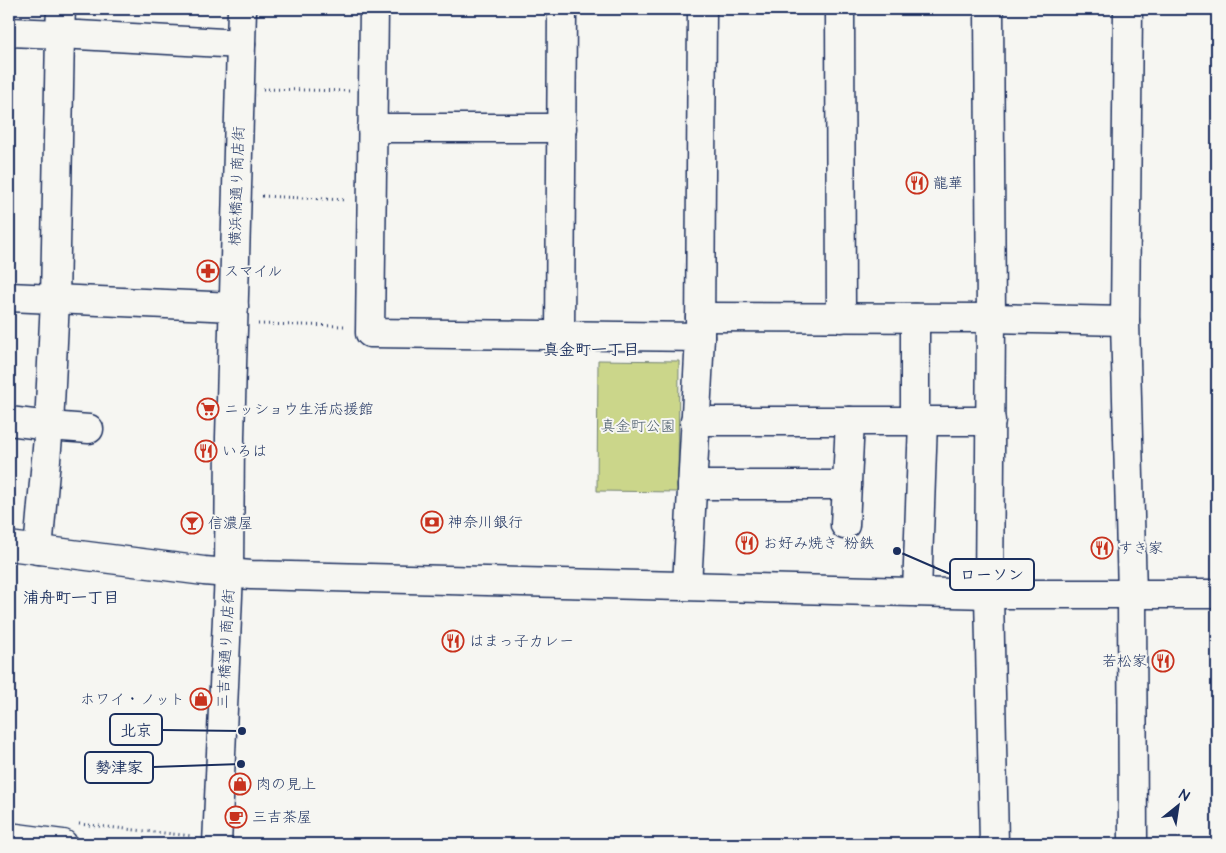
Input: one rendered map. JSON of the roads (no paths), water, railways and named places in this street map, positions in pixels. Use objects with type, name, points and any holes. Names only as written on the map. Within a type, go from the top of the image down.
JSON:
[{"type":"street","name":"横浜橋通り商店街","points":[[230,574],[230,456],[242,9]]},
{"type":"street","points":[[374,9],[370,333],[560,336],[841,318],[991,318],[1125,321]]},
{"type":"street","points":[[560,336],[562,9]]},
{"type":"street","points":[[687,586],[700,327],[702,9]]},
{"type":"street","points":[[840,9],[841,318]]},
{"type":"street","points":[[989,9],[990,594],[994,844]]},
{"type":"street","points":[[1128,9],[1125,321],[1132,594],[1133,844]]},
{"type":"street","points":[[9,32],[61,21],[241,44]]},
{"type":"street","points":[[38,550],[49,426],[55,300],[61,21]]},
{"type":"street","points":[[372,128],[562,128]]},
{"type":"street","points":[[9,297],[234,315]]},
{"type":"street","points":[[915,318],[919,421],[917,592]]},
{"type":"street","points":[[9,421],[89,429]]},
{"type":"street","points":[[696,421],[990,421]]},
{"type":"street","points":[[845,525],[850,421]]},
{"type":"street","points":[[692,484],[847,486]]},
{"type":"street","points":[[9,546],[230,574],[990,594],[1217,594]]},
{"type":"street","name":"三吉橋通り商店街","points":[[217,842],[230,574]]},
{"type":"street","points":[[9,837],[70,834]]},
{"type":"place","name":"龍華","points":[[917,183]]},
{"type":"place","name":"スマイル","points":[[208,271]]},
{"type":"place","name":"ニッショウ生活応援館","points":[[208,409]]},
{"type":"place","name":"いろは","points":[[206,451]]},
{"type":"place","name":"神奈川銀行","points":[[432,522]]},
{"type":"place","name":"信濃屋","points":[[192,523]]},
{"type":"place","name":"お好み焼き 粉鉄","points":[[747,543]]},
{"type":"place","name":"すき家","points":[[1102,548]]},
{"type":"place","name":"ローソン","points":[[897,551]]},
{"type":"place","name":"はまっ子カレー","points":[[453,641]]},
{"type":"place","name":"若松家","points":[[1163,661]]},
{"type":"place","name":"ホワイ・ノット","points":[[201,699]]},
{"type":"place","name":"北京","points":[[242,731]]},
{"type":"place","name":"勢津家","points":[[241,764]]},
{"type":"place","name":"肉の見上","points":[[240,784]]},
{"type":"place","name":"三吉茶屋","points":[[236,817]]},
{"type":"district","name":"真金町一丁目","points":[[591,350]]},
{"type":"district","name":"浦舟町一丁目","points":[[71,598]]},
{"type":"park label","name":"真金町公園","points":[[638,426]]}]
